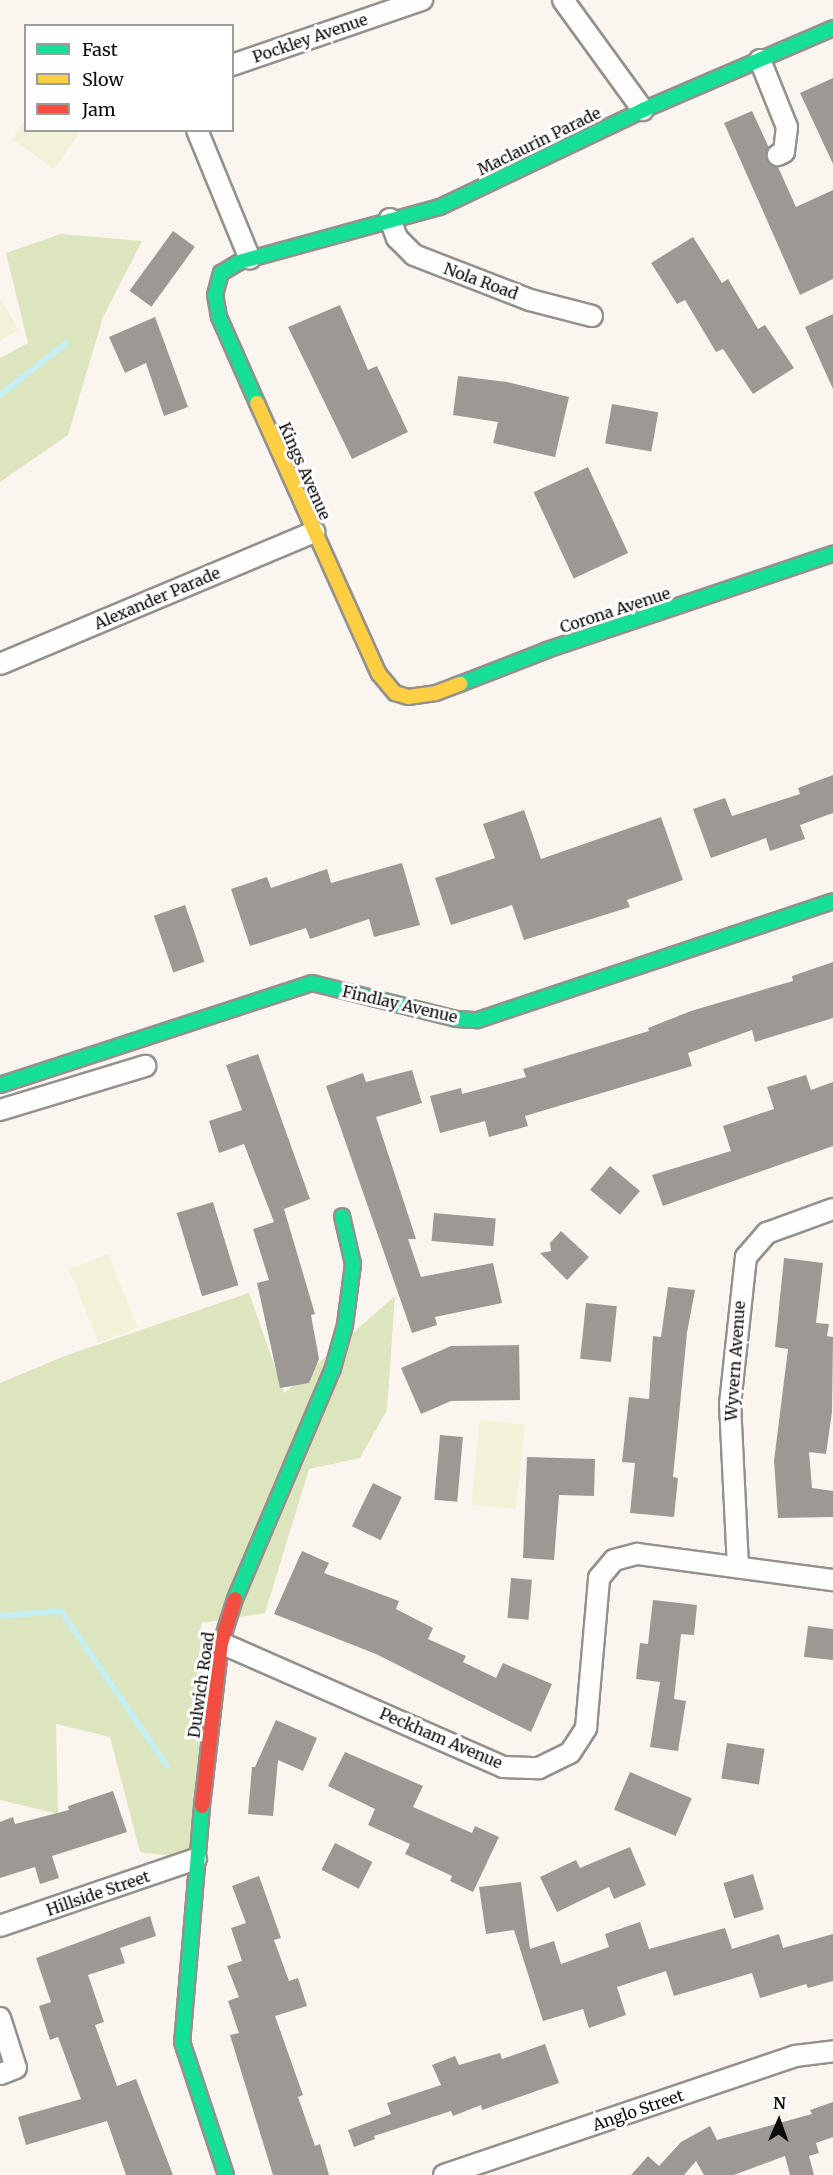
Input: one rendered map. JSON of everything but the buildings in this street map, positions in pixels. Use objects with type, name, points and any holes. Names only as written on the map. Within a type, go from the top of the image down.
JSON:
[{"type":"street","name":"Pockley Avenue","points":[[234,64],[422,0]]},
{"type":"street","points":[[563,0],[643,110]]},
{"type":"street","name":"Maclaurin Parade","points":[[250,258],[440,207],[643,110],[833,28]]},
{"type":"street","points":[[760,60],[787,127],[784,152],[778,155]]},
{"type":"street","points":[[197,132],[250,258]]},
{"type":"street","name":"Nola Road","points":[[390,219],[397,238],[414,255],[530,300],[592,316]]},
{"type":"street","name":"Kings Avenue","points":[[250,258],[222,273],[216,284],[216,306],[314,532],[379,674],[395,693],[408,697]]},
{"type":"street","name":"Alexander Parade","points":[[0,664],[314,532]]},
{"type":"street","name":"Corona Avenue","points":[[408,697],[436,693],[547,650],[833,554]]},
{"type":"street","name":"Findlay Avenue","points":[[0,1086],[312,983],[456,1019],[478,1020],[833,901]]},
{"type":"street","points":[[0,1110],[145,1066]]},
{"type":"street","name":"Wyvern Avenue","points":[[738,1567],[730,1404],[746,1257],[766,1233],[833,1209]]},
{"type":"street","name":"Dulwich Road","points":[[226,2175],[182,2042],[196,1859],[221,1643],[237,1592],[336,1358],[345,1325],[353,1264],[342,1216]]},
{"type":"street","name":"Peckham Avenue","points":[[221,1643],[503,1767],[539,1768],[570,1753],[586,1728],[599,1578],[614,1560],[637,1554],[833,1580]]},
{"type":"street","name":"Hillside Street","points":[[0,1926],[196,1859]]},
{"type":"street","points":[[0,2018],[8,2071]]},
{"type":"street","name":"Anglo Street","points":[[444,2175],[795,2056],[833,2051]]},
{"type":"green space","points":[[24,121],[24,132],[80,132],[54,169],[12,139]]},
{"type":"green space","points":[[61,234],[142,241],[103,317],[68,435],[0,482],[0,358],[28,343],[6,253]]},
{"type":"green space","points":[[0,298],[19,330],[0,341]]},
{"type":"green space","points":[[108,1254],[138,1327],[99,1343],[69,1270]]},
{"type":"green space","points":[[249,1293],[284,1393],[395,1296],[387,1410],[360,1458],[309,1469],[265,1613],[201,1623],[204,1860],[140,1852],[110,1737],[56,1724],[58,1814],[0,1800],[0,1383],[62,1357]]},
{"type":"green space","points":[[480,1420],[525,1425],[516,1509],[471,1505]]},
{"type":"waterway","points":[[0,395],[66,343]]},
{"type":"waterway","points":[[0,1616],[61,1611],[167,1766]]},
{"type":"traffic: fast","points":[[257,403],[219,317],[215,295],[221,273],[239,262],[440,207],[643,110],[833,28]]},
{"type":"traffic: fast","points":[[460,684],[547,650],[833,554]]},
{"type":"traffic: fast","points":[[0,1085],[312,983],[456,1019],[478,1020],[833,901]]},
{"type":"traffic: fast","points":[[235,1599],[333,1368],[345,1325],[353,1264],[342,1216]]},
{"type":"traffic: fast","points":[[202,1806],[182,2042],[226,2175]]},
{"type":"traffic: slow","points":[[257,403],[379,674],[395,693],[408,697],[436,693],[460,684]]},
{"type":"traffic: jam","points":[[202,1806],[221,1643],[235,1599]]}]
